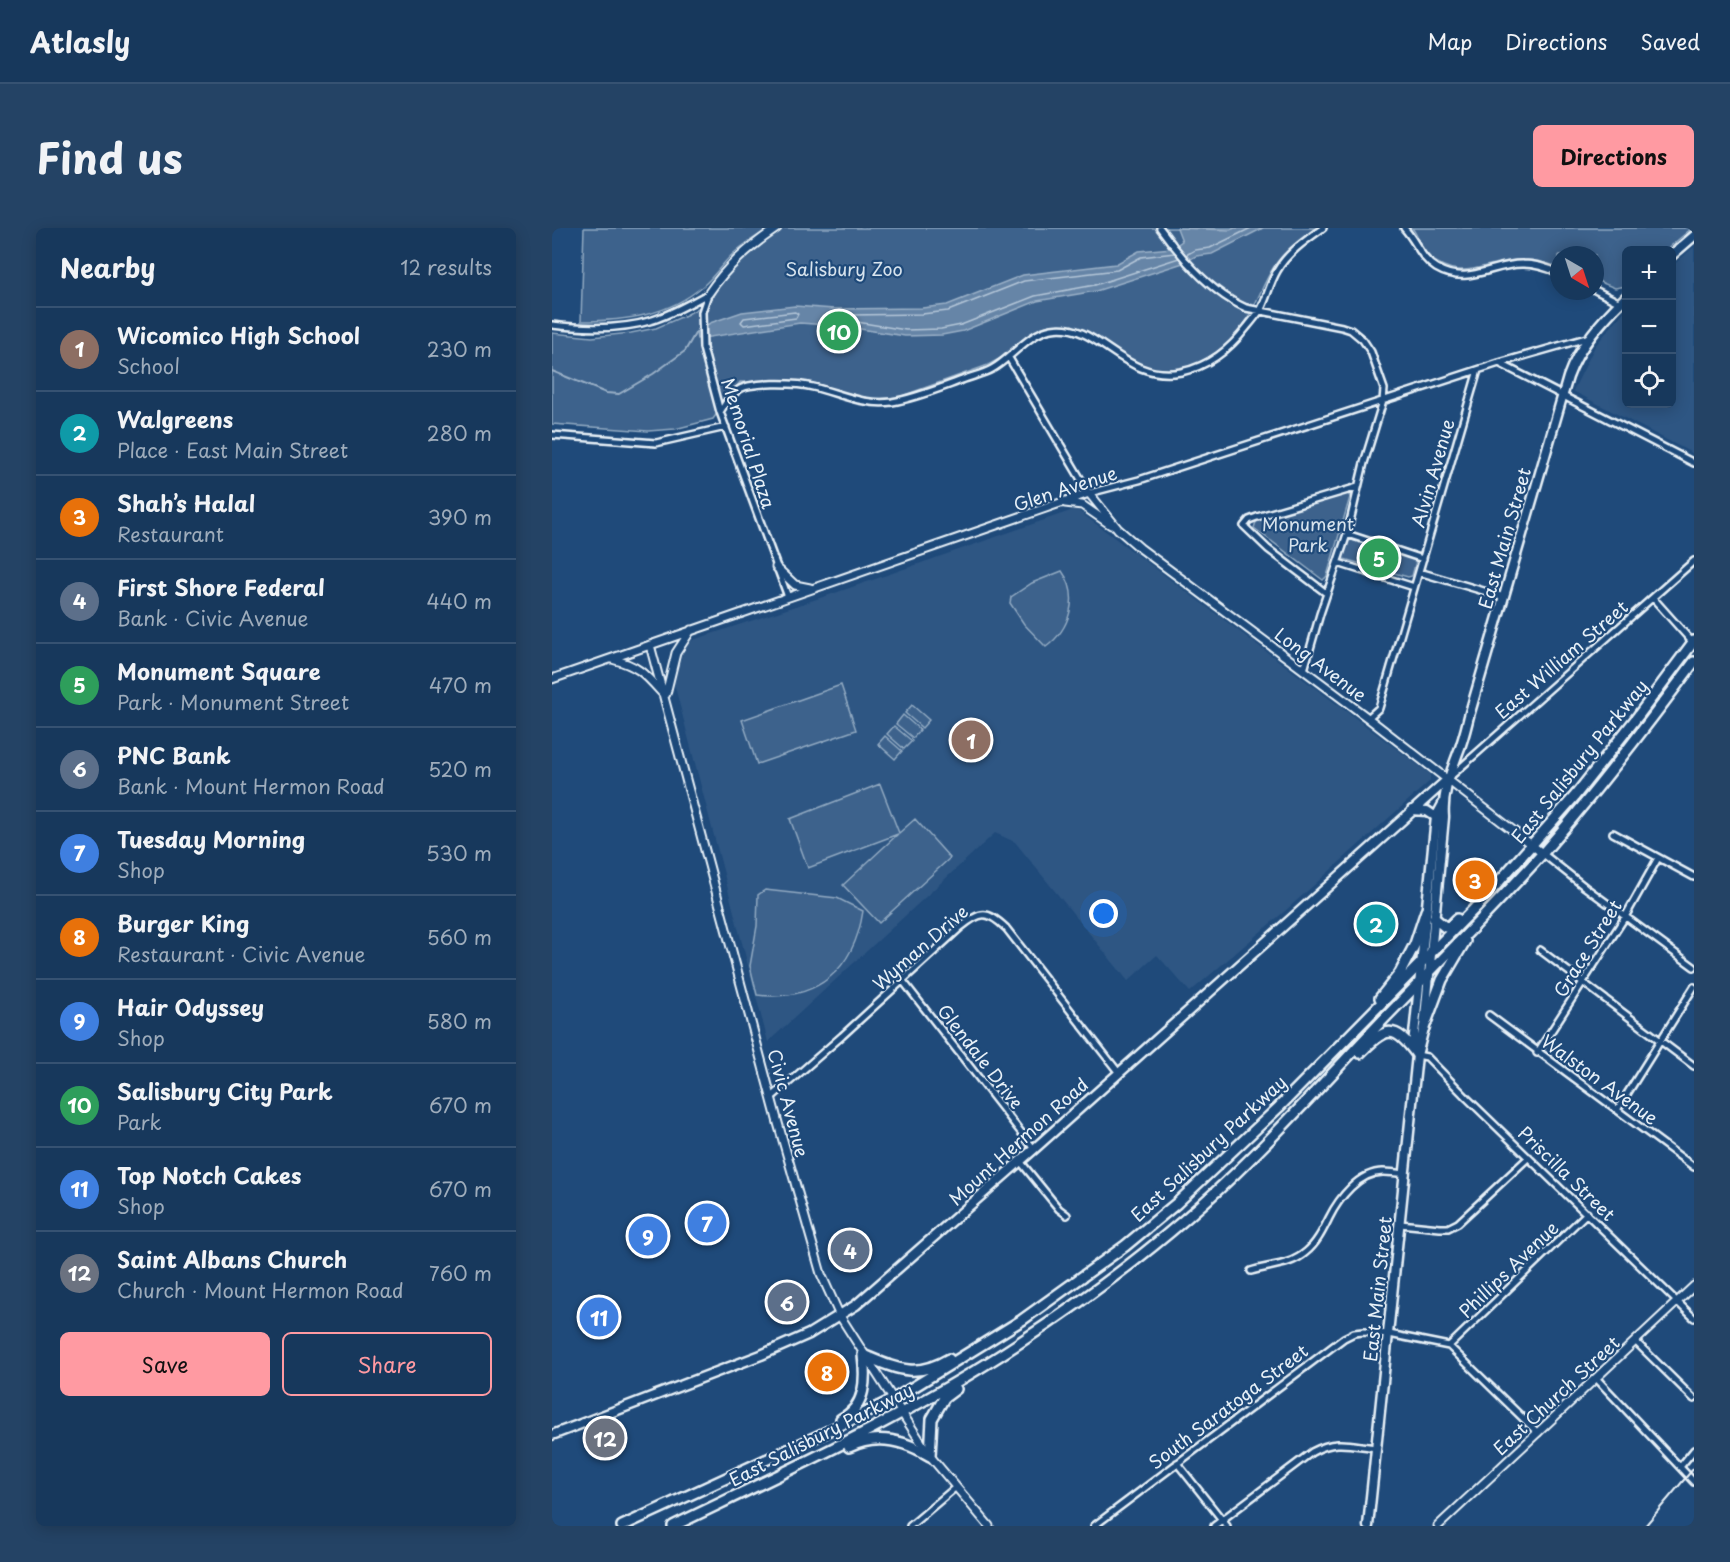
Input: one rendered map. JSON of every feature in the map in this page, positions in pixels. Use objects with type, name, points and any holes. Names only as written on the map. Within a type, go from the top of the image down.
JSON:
[{"type":"main road","points":[[1676,251],[1694,236]]},
{"type":"main road","name":"East Main Street","points":[[1368,1526],[1417,1055],[1424,1028],[1447,780],[1459,752],[1572,366],[1590,337],[1622,301]]},
{"type":"main road","name":"East Salisbury Parkway","points":[[622,1526],[894,1399],[1022,1320],[1101,1264],[1177,1203],[1279,1107],[1481,902],[1594,773],[1694,643]]},
{"type":"main road","name":"East Salisbury Parkway","points":[[673,1526],[902,1413],[998,1357],[1108,1281],[1192,1213],[1250,1160],[1542,853],[1624,755],[1694,662]]},
{"type":"main road","name":"Mount Hermon Road","points":[[552,1434],[761,1355],[809,1334],[840,1316],[887,1279],[1447,780]]},
{"type":"main road","name":"East Main Street","points":[[1417,1055],[1413,1045],[1426,911],[1436,817],[1443,804]]},
{"type":"main road","points":[[1412,811],[1426,811],[1436,817]]},
{"type":"main road","points":[[1434,918],[1442,926],[1447,927],[1465,911],[1481,902]]},
{"type":"main road","points":[[1368,1016],[1372,1007],[1400,973],[1415,944],[1426,911]]},
{"type":"main road","points":[[1424,1028],[1442,980],[1473,927]]},
{"type":"main road","points":[[1329,1076],[1382,1033],[1395,1032],[1401,1035],[1417,1055]]},
{"type":"main road","points":[[765,1461],[790,1443],[847,1416],[863,1392],[865,1376],[863,1354],[896,1369],[908,1371],[931,1369],[1001,1326],[1022,1320]]},
{"type":"main road","points":[[753,1487],[807,1467],[860,1441],[896,1440],[909,1444],[930,1456],[932,1419],[944,1398],[983,1373],[998,1357]]},
{"type":"street","points":[[552,325],[585,328],[644,322],[668,314],[708,294],[720,275],[740,255],[777,228]]},
{"type":"street","points":[[1160,228],[1208,283],[1234,302],[1246,308],[1261,309],[1351,330],[1363,340],[1371,352],[1384,389],[1383,401],[1358,486],[1347,534],[1326,593],[1304,670]]},
{"type":"street","points":[[720,412],[736,391],[744,386],[811,386],[857,401],[892,402],[991,369],[1044,331],[1062,329],[1093,339],[1128,363],[1145,371],[1162,374],[1194,369],[1221,355],[1234,344],[1261,309],[1281,265],[1298,247],[1323,228]]},
{"type":"street","points":[[1404,228],[1430,263],[1454,274],[1473,274],[1523,264],[1550,271]]},
{"type":"street","points":[[1604,293],[1622,300]]},
{"type":"street","name":"Memorial Plaza","points":[[708,294],[701,323],[720,412],[788,597]]},
{"type":"street","name":"Glen Avenue","points":[[552,679],[1089,493],[1139,480],[1499,363],[1590,337]]},
{"type":"street","points":[[1009,358],[1089,493]]},
{"type":"street","points":[[1499,363],[1694,463]]},
{"type":"street","name":"Alvin Avenue","points":[[1368,718],[1379,708],[1478,370]]},
{"type":"street","points":[[552,435],[656,443],[726,427]]},
{"type":"street","points":[[1326,593],[1268,549],[1244,526],[1249,520],[1257,517],[1358,486]]},
{"type":"street","name":"Long Avenue","points":[[1089,493],[1118,529],[1140,548],[1368,718],[1542,853]]},
{"type":"street","points":[[1061,503],[1082,505],[1118,529]]},
{"type":"street","points":[[1347,534],[1422,559]]},
{"type":"street","name":"East William Street","points":[[1447,780],[1694,561]]},
{"type":"street","points":[[1338,563],[1414,587]]},
{"type":"street","points":[[776,567],[795,585],[816,589]]},
{"type":"street","points":[[1419,572],[1504,597]]},
{"type":"street","points":[[1653,598],[1694,643]]},
{"type":"street","points":[[665,697],[676,653],[691,630]]},
{"type":"street","name":"Civic Avenue","points":[[650,645],[816,1257],[828,1290],[840,1316],[863,1354],[930,1456],[989,1526]]},
{"type":"street","points":[[609,658],[637,667],[665,697]]},
{"type":"street","points":[[1612,833],[1694,878]]},
{"type":"street","points":[[1542,853],[1694,967]]},
{"type":"street","name":"Grace Street","points":[[1537,1053],[1625,917],[1658,858]]},
{"type":"street","name":"Wyman Drive","points":[[772,1097],[970,920],[982,914],[989,915],[1006,928],[1119,1073]]},
{"type":"street","points":[[1540,950],[1694,1066]]},
{"type":"street","name":"Glendale Drive","points":[[903,981],[1034,1149]]},
{"type":"street","points":[[1617,1110],[1694,987]]},
{"type":"street","name":"Walston Avenue","points":[[1489,1015],[1537,1053],[1694,1167]]},
{"type":"street","name":"Priscilla Street","points":[[1417,1055],[1427,1057],[1694,1317]]},
{"type":"street","points":[[1400,1224],[1448,1228],[1458,1223],[1529,1157]]},
{"type":"street","points":[[1020,1161],[1059,1209],[1067,1215]]},
{"type":"street","points":[[1251,1271],[1288,1263],[1307,1252],[1315,1243],[1339,1200],[1356,1183],[1381,1172],[1406,1174]]},
{"type":"street","name":"Phillips Avenue","points":[[1449,1346],[1587,1213]]},
{"type":"street","name":"East Church Street","points":[[1438,1526],[1694,1286]]},
{"type":"street","name":"South Saratoga Street","points":[[1094,1526],[1344,1338],[1363,1332],[1389,1334],[1449,1346]]},
{"type":"street","points":[[1636,1342],[1694,1399]]},
{"type":"street","points":[[1449,1346],[1538,1433]]},
{"type":"street","points":[[1596,1378],[1694,1482]]},
{"type":"street","points":[[1214,1526],[1324,1445],[1333,1443],[1376,1448]]},
{"type":"street","points":[[1680,1467],[1694,1450]]},
{"type":"street","points":[[1177,1463],[1227,1526]]},
{"type":"street","points":[[910,1526],[956,1486]]},
{"type":"shaded area","points":[[1694,247],[1694,454],[1573,391],[1595,346],[1622,314],[1622,408],[1676,408],[1676,263]]},
{"type":"shaded area","points":[[1076,509],[1430,774],[1430,781],[1285,911],[1190,992],[1157,955],[1128,981],[1015,842],[995,833],[768,1042],[674,683],[678,659],[690,641]]},
{"type":"green space","points":[[584,228],[769,228],[735,252],[703,286],[675,304],[630,318],[581,321]]},
{"type":"green space","name":"Salisbury Zoo","points":[[782,228],[1315,228],[1294,245],[1270,272],[1248,319],[1235,336],[1213,354],[1188,367],[1161,370],[1148,367],[1083,330],[1055,325],[1040,328],[1008,354],[988,365],[899,397],[875,399],[859,397],[814,383],[740,382],[713,419],[675,429],[648,431],[552,424],[552,333],[592,337],[631,333],[656,328],[686,315],[711,301],[720,282],[734,265],[753,248]]},
{"type":"green space","points":[[1412,228],[1692,228],[1671,246],[1622,246],[1622,287],[1615,288],[1604,284],[1604,246],[1550,246],[1550,265],[1522,260],[1462,270],[1451,269],[1428,256]]},
{"type":"green space","name":"Monument Park","points":[[1347,492],[1350,497],[1327,576],[1323,580],[1254,528],[1257,519]]},
{"type":"green space","points":[[1348,539],[1413,557],[1416,561],[1412,576],[1408,577],[1344,559],[1342,557]]},
{"type":"green space","points":[[1062,571],[1071,591],[1070,612],[1061,632],[1046,647],[1024,624],[1010,603],[1011,597],[1032,583]]},
{"type":"green space","points":[[841,685],[856,730],[757,764],[742,720]]},
{"type":"green space","points":[[912,705],[929,720],[922,728],[905,713]]},
{"type":"green space","points":[[903,715],[920,730],[913,738],[896,724]]},
{"type":"green space","points":[[894,726],[912,741],[904,749],[887,734]]},
{"type":"green space","points":[[885,736],[902,751],[895,759],[878,744]]},
{"type":"green space","points":[[880,784],[899,833],[915,819],[950,858],[879,923],[843,885],[898,834],[808,868],[790,819]]},
{"type":"green space","points":[[765,890],[837,898],[863,911],[851,950],[829,978],[815,987],[798,993],[778,996],[757,995],[750,966],[757,926],[758,895]]},
{"type":"water","points":[[1177,228],[1230,230],[1263,228],[1212,254],[1196,256],[1183,263],[1096,291],[1037,301],[963,331],[942,335],[905,336],[841,326],[800,323],[697,339],[696,332],[710,323],[742,312],[795,306],[834,309],[922,308],[947,305],[1023,275],[1116,264],[1139,251],[1172,248],[1182,241]]},
{"type":"waterway","points":[[552,371],[606,393],[619,394],[653,374],[685,351],[696,332]]},
{"type":"railway","points":[[1645,1526],[1694,1468]]},
{"type":"place","name":"Salisbury City Park","points":[[839,331]]},
{"type":"place","name":"Monument Square","points":[[1379,558]]},
{"type":"place","name":"Wicomico High School","points":[[971,740]]},
{"type":"place","name":"Shah’s Halal","points":[[1475,880]]},
{"type":"place","name":"Walgreens","points":[[1376,924]]},
{"type":"place","name":"Tuesday Morning","points":[[707,1223]]},
{"type":"place","name":"Hair Odyssey","points":[[648,1236]]},
{"type":"place","name":"First Shore Federal","points":[[850,1250]]},
{"type":"place","name":"PNC Bank","points":[[787,1302]]},
{"type":"place","name":"Top Notch Cakes","points":[[599,1317]]},
{"type":"place","name":"Burger King","points":[[827,1372]]},
{"type":"place","name":"Saint Albans Church","points":[[605,1438]]}]
